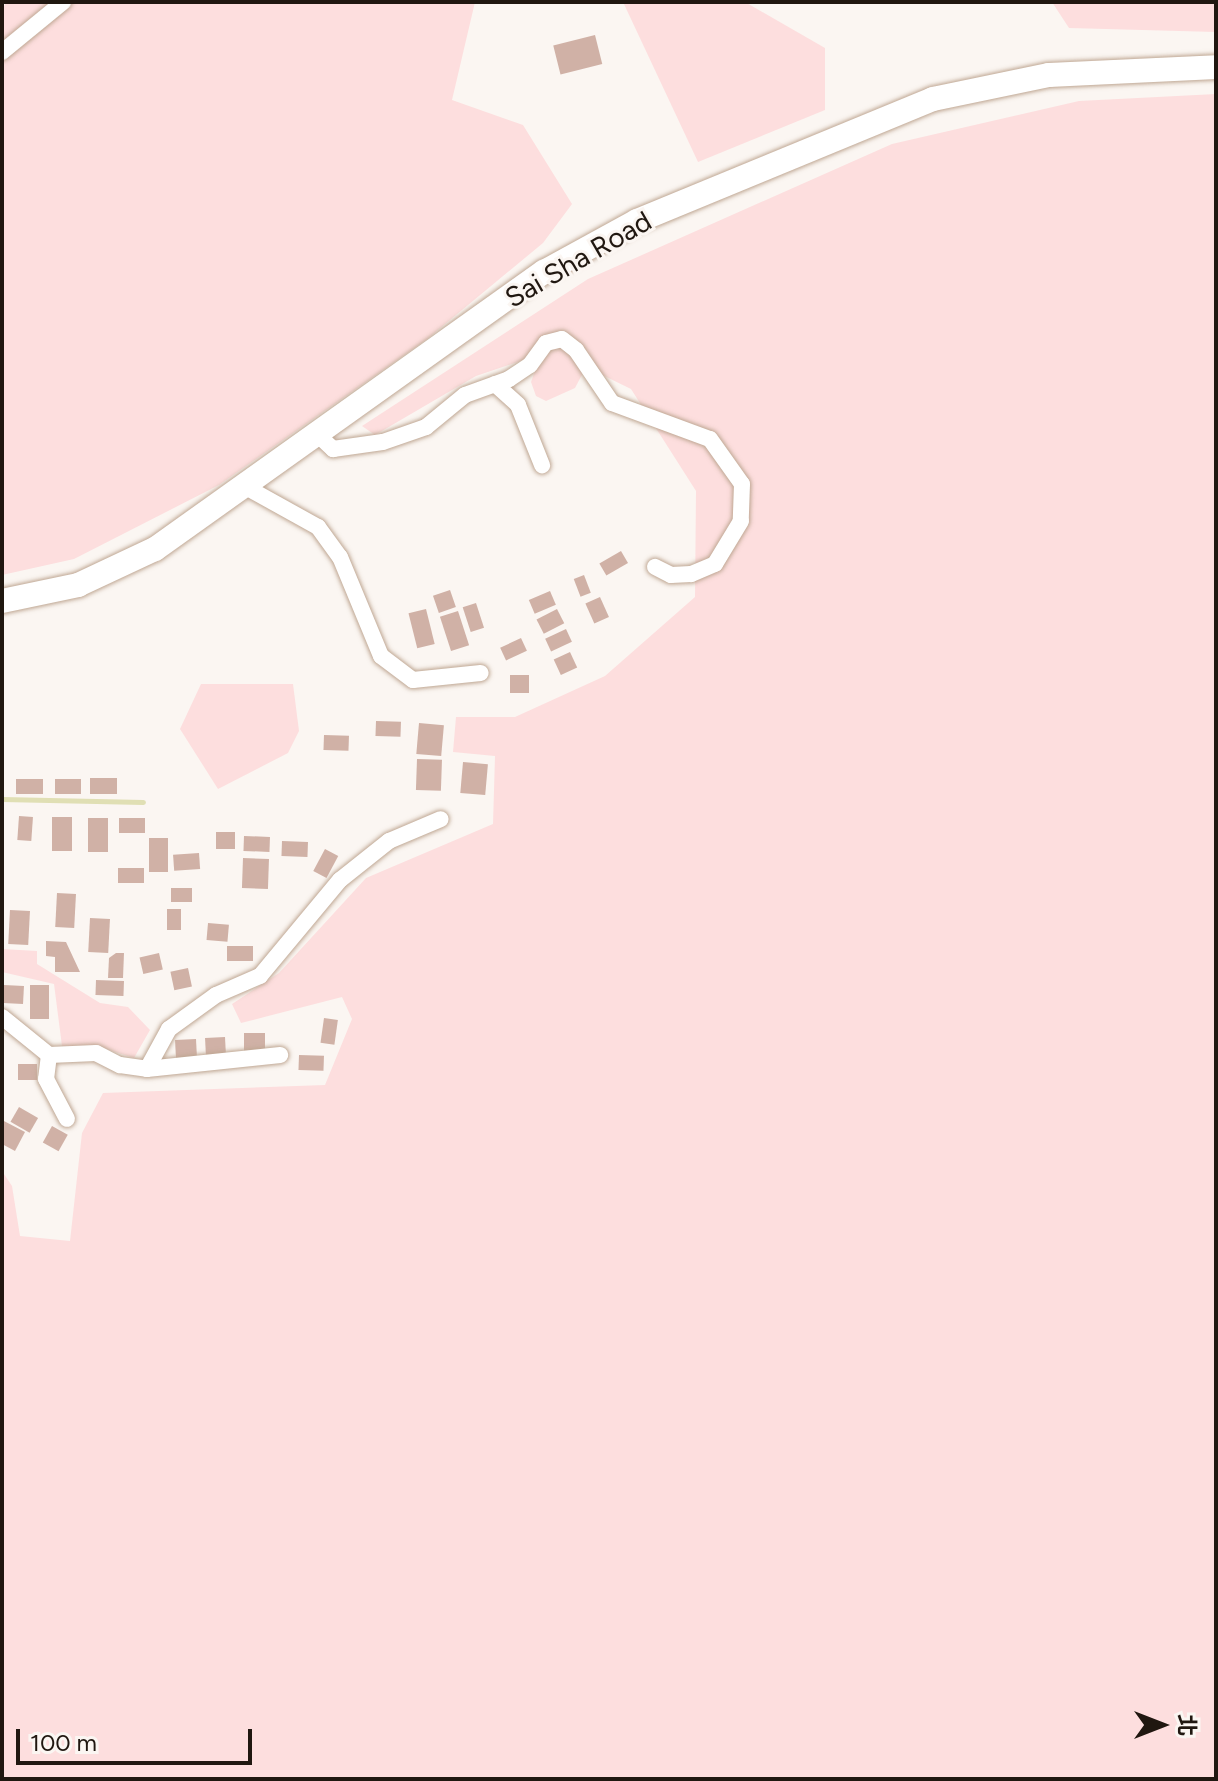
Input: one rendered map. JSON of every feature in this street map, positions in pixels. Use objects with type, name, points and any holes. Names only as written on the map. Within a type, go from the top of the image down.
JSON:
[{"type":"main road","name":"Sai Sha Road","points":[[2,601],[58,591],[120,568],[318,435],[568,258],[637,221],[868,122],[1000,82],[1216,67]]},
{"type":"street","points":[[2,52],[63,2]]},
{"type":"street","points":[[318,435],[331,449],[383,442],[432,425],[465,395],[521,372],[546,343],[562,339],[576,350],[612,403],[718,446],[743,490],[733,540],[703,572],[671,575],[655,567]]},
{"type":"street","points":[[495,384],[518,405],[542,465]]},
{"type":"street","points":[[244,486],[318,527],[340,557],[381,656],[413,680],[481,673]]},
{"type":"street","points":[[147,1069],[169,1029],[216,995],[260,976],[340,880],[389,841],[441,819]]},
{"type":"street","points":[[2,1017],[49,1055],[96,1053],[120,1065],[147,1069],[280,1055]]},
{"type":"street","points":[[49,1055],[46,1079],[67,1119]]},
{"type":"shaded area","points":[[6,2],[475,2],[452,100],[523,125],[572,204],[543,243],[427,339],[219,485],[74,559],[2,575],[2,11]]},
{"type":"shaded area","points":[[623,2],[745,2],[825,48],[825,110],[698,162]]},
{"type":"shaded area","points":[[1052,2],[1216,2],[1216,32],[1069,28]]},
{"type":"shaded area","points":[[1216,94],[1216,1779],[2,1779],[2,1171],[12,1186],[20,1236],[70,1241],[82,1133],[103,1093],[325,1085],[352,1019],[342,997],[241,1023],[232,1004],[279,973],[366,878],[493,824],[495,756],[453,752],[456,717],[515,717],[605,676],[695,597],[696,491],[631,389],[586,367],[575,388],[546,401],[536,396],[531,382],[541,354],[476,376],[375,435],[362,426],[588,279],[892,144],[1079,101]]},
{"type":"shaded area","points":[[201,684],[293,684],[299,731],[288,753],[218,789],[180,729]]},
{"type":"shaded area","points":[[2,949],[37,951],[37,964],[100,1003],[128,1007],[150,1030],[134,1058],[103,1048],[62,1046],[54,984],[2,972]]},
{"type":"building","points":[[595,35],[602,64],[561,75],[553,45]]},
{"type":"building","points":[[621,551],[628,563],[606,576],[599,564]]},
{"type":"building","points":[[584,575],[591,593],[581,597],[574,579]]},
{"type":"building","points":[[450,590],[456,607],[439,613],[433,596]]},
{"type":"building","points":[[550,591],[556,605],[535,614],[529,600]]},
{"type":"building","points":[[600,597],[609,617],[594,624],[585,604]]},
{"type":"building","points":[[476,603],[484,628],[471,632],[463,607]]},
{"type":"building","points":[[426,609],[435,644],[417,648],[409,613]]},
{"type":"building","points":[[557,609],[564,623],[544,634],[537,619]]},
{"type":"building","points":[[458,611],[469,645],[451,651],[440,617]]},
{"type":"building","points":[[566,629],[572,642],[551,651],[545,639]]},
{"type":"building","points":[[521,638],[527,651],[506,660],[500,648]]},
{"type":"building","points":[[570,652],[577,667],[561,675],[554,660]]},
{"type":"building","points":[[510,675],[529,675],[529,693],[510,693]]},
{"type":"building","points":[[376,721],[401,722],[400,737],[375,736]]},
{"type":"building","points":[[419,723],[444,725],[441,756],[416,754]]},
{"type":"building","points":[[324,735],[349,736],[348,751],[323,750]]},
{"type":"building","points":[[417,759],[442,760],[441,791],[416,790]]},
{"type":"building","points":[[463,762],[488,764],[485,795],[460,793]]},
{"type":"building","points":[[90,778],[117,778],[117,794],[90,794]]},
{"type":"building","points":[[16,779],[43,779],[43,794],[16,794]]},
{"type":"building","points":[[55,779],[81,779],[81,794],[55,794]]},
{"type":"building","points":[[19,816],[33,817],[31,841],[17,840]]},
{"type":"building","points":[[52,817],[72,817],[72,851],[52,851]]},
{"type":"building","points":[[88,818],[108,818],[108,852],[88,852]]},
{"type":"building","points":[[119,818],[145,818],[145,833],[119,833]]},
{"type":"building","points":[[216,832],[235,832],[235,849],[216,849]]},
{"type":"building","points":[[244,836],[270,837],[269,852],[243,851]]},
{"type":"building","points":[[149,838],[168,838],[168,872],[149,872]]},
{"type":"building","points":[[282,841],[308,842],[307,857],[281,856]]},
{"type":"building","points":[[325,849],[338,856],[327,878],[313,871]]},
{"type":"building","points":[[199,853],[200,869],[174,871],[173,855]]},
{"type":"building","points":[[243,858],[269,859],[268,889],[242,888]]},
{"type":"building","points":[[118,868],[144,868],[144,883],[118,883]]},
{"type":"building","points":[[171,888],[192,888],[192,902],[171,902]]},
{"type":"building","points":[[57,893],[76,894],[74,928],[55,927]]},
{"type":"building","points":[[167,909],[181,909],[181,930],[167,930]]},
{"type":"building","points":[[10,910],[30,911],[28,945],[8,944]]},
{"type":"building","points":[[90,918],[110,919],[108,953],[88,952]]},
{"type":"building","points":[[208,923],[229,925],[227,942],[207,940]]},
{"type":"building","points":[[46,941],[66,942],[80,972],[55,972],[55,957],[46,956]]},
{"type":"building","points":[[227,946],[253,946],[253,961],[227,961]]},
{"type":"building","points":[[116,953],[124,953],[123,978],[108,978],[109,958]]},
{"type":"building","points":[[159,953],[163,970],[143,974],[140,957]]},
{"type":"building","points":[[188,968],[192,987],[174,990],[170,972]]},
{"type":"building","points":[[96,980],[124,981],[123,996],[95,995]]},
{"type":"building","points":[[4,985],[24,986],[23,1004],[3,1003]]},
{"type":"building","points":[[30,985],[49,985],[49,1019],[30,1019]]},
{"type":"building","points":[[324,1018],[338,1020],[334,1045],[321,1043]]},
{"type":"building","points":[[244,1033],[265,1033],[265,1052],[244,1052]]},
{"type":"building","points":[[225,1037],[226,1057],[206,1058],[205,1038]]},
{"type":"building","points":[[196,1039],[197,1059],[176,1060],[175,1040]]},
{"type":"building","points":[[299,1055],[324,1056],[323,1071],[298,1070]]},
{"type":"building","points":[[18,1064],[37,1064],[37,1080],[18,1080]]},
{"type":"building","points":[[19,1107],[38,1118],[30,1133],[10,1122]]},
{"type":"building","points":[[2,1120],[25,1132],[15,1151],[2,1144]]},
{"type":"building","points":[[52,1126],[68,1135],[59,1151],[43,1143]]},
{"type":"waterway","points":[[2,799],[143,802]]}]
